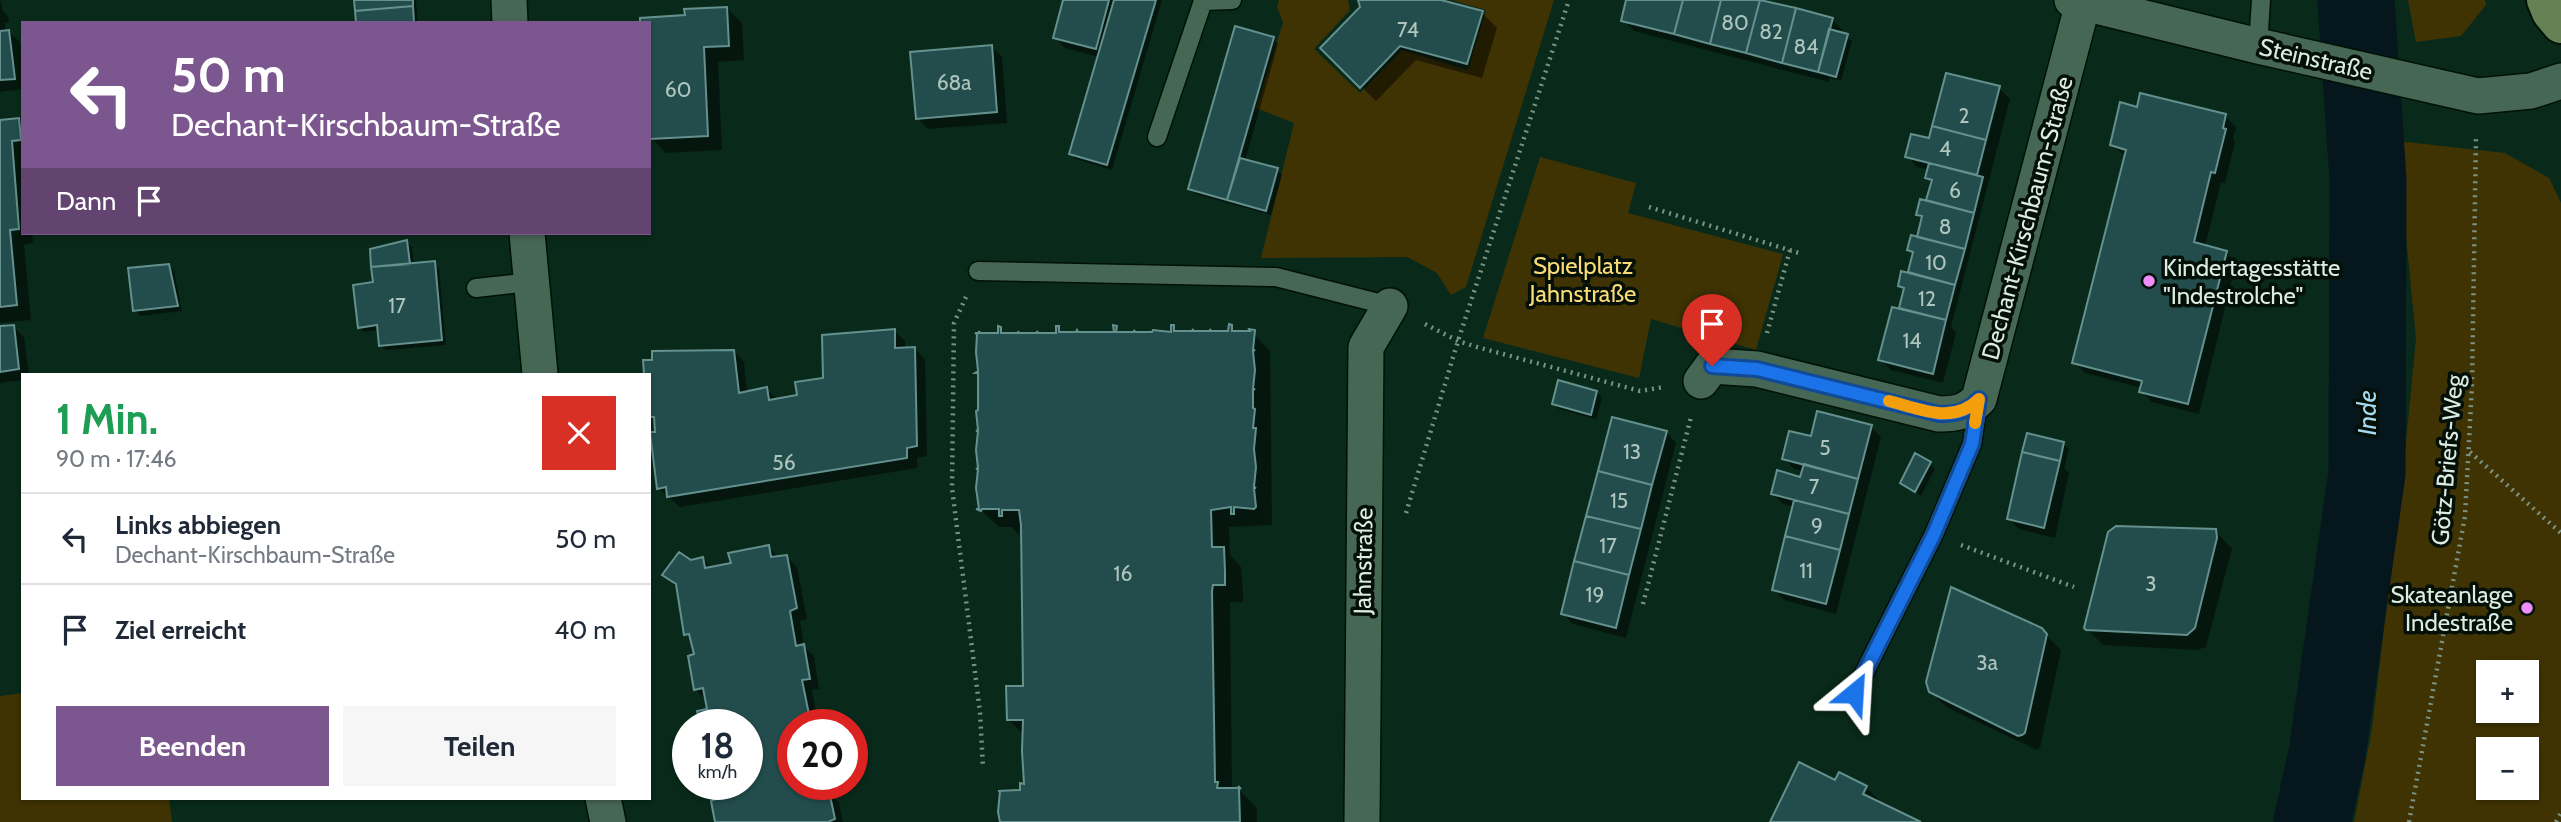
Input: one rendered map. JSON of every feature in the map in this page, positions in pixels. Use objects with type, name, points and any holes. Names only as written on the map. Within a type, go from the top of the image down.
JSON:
[{"type":"main road","points":[[2546,0],[2550,12],[2561,24]]},
{"type":"street","points":[[509,0],[510,21]]},
{"type":"street","name":"Steinstraße","points":[[2078,1],[2478,96],[2531,91],[2561,81]]},
{"type":"street","name":"Dechant-Kirschbaum-Straße","points":[[1979,399],[2078,1]]},
{"type":"street","points":[[527,235],[540,373]]},
{"type":"street","name":"Jahnstraße","points":[[1362,822],[1366,347],[1390,306]]},
{"type":"street","points":[[1701,380],[1712,366],[1757,369],[1939,414],[1955,414],[1969,409],[1979,399]]},
{"type":"street","points":[[603,800],[608,822]]},
{"type":"lane","points":[[1157,137],[1203,1],[1232,0]]},
{"type":"lane","points":[[2261,0],[2265,47]]},
{"type":"lane","points":[[978,271],[1276,278],[1390,306]]},
{"type":"lane","points":[[476,288],[531,282]]},
{"type":"lane","points":[[1854,693],[1934,534],[1972,444],[1979,399]]},
{"type":"path","points":[[1404,521],[1458,341],[1569,0]]},
{"type":"path","name":"Götz-Briefs-Weg","points":[[2409,822],[2465,516],[2470,451],[2478,96]]},
{"type":"path","points":[[1649,207],[1799,253]]},
{"type":"path","points":[[1757,369],[1790,250]]},
{"type":"path","points":[[978,271],[954,323],[952,488],[980,712],[983,768]]},
{"type":"path","points":[[1390,306],[1458,341],[1640,391],[1701,380],[1643,604]]},
{"type":"path","points":[[2470,451],[2561,533]]},
{"type":"path","points":[[1934,534],[2074,587]]},
{"type":"path","points":[[2556,822],[2561,813]]},
{"type":"green space","points":[[1279,0],[1348,0],[1350,10],[1314,49],[1360,93],[1402,50],[1468,70],[1486,10],[1452,0],[1554,0],[1466,287],[1451,295],[1437,273],[1407,257],[1261,258],[1294,123],[1256,108],[1283,23],[1277,6]]},
{"type":"green space","points":[[2408,0],[2485,0],[2486,5],[2461,36],[2416,42]]},
{"type":"green space","points":[[2397,141],[2505,153],[2549,178],[2561,203],[2561,822],[2354,822],[2372,729],[2416,339]]},
{"type":"green space","name":"Spielplatz Jahnstraße","points":[[1540,157],[1636,183],[1628,213],[1783,254],[1756,350],[1651,319],[1639,378],[1483,338]]},
{"type":"green space","points":[[21,693],[21,800],[169,800],[172,822],[0,822],[0,696]]},
{"type":"building","points":[[354,0],[413,0],[413,6],[355,11]]},
{"type":"building","points":[[1063,0],[1109,0],[1096,49],[1053,38]]},
{"type":"building","points":[[1114,0],[1156,0],[1107,165],[1069,154]]},
{"type":"building","points":[[1358,0],[1441,0],[1483,11],[1467,64],[1400,46],[1360,88],[1320,48],[1360,7]]},
{"type":"building","points":[[1626,0],[1683,0],[1674,34],[1621,21]]},
{"type":"building","points":[[1683,0],[1721,0],[1710,44],[1674,34]]},
{"type":"building","points":[[1721,0],[1760,0],[1746,53],[1710,44]]},
{"type":"building","points":[[1760,0],[1796,8],[1782,63],[1746,53]]},
{"type":"building","points":[[413,6],[414,21],[356,21],[355,11]]},
{"type":"building","points":[[727,7],[729,46],[704,47],[708,136],[651,139],[651,21],[640,21],[640,18],[685,15],[684,9]]},
{"type":"building","points":[[1796,8],[1833,18],[1818,72],[1782,63]]},
{"type":"building","points":[[1235,26],[1274,37],[1227,200],[1188,189]]},
{"type":"building","points":[[1829,29],[1848,34],[1836,77],[1818,72]]},
{"type":"building","points":[[9,30],[15,79],[0,80],[0,31]]},
{"type":"building","points":[[992,45],[997,112],[916,119],[910,52]]},
{"type":"building","points":[[1946,73],[2000,86],[1986,140],[1932,126]]},
{"type":"building","points":[[2140,93],[2226,114],[2223,128],[2226,129],[2215,173],[2211,172],[2194,242],[2227,251],[2188,404],[2139,392],[2142,381],[2072,363],[2126,150],[2110,145],[2120,102],[2137,107]]},
{"type":"building","points":[[19,118],[21,140],[12,141],[19,229],[10,230],[17,305],[0,307],[0,120]]},
{"type":"building","points":[[1932,126],[1986,140],[1977,175],[1905,157],[1911,134],[1929,138]]},
{"type":"building","points":[[1240,158],[1278,168],[1266,211],[1227,200]]},
{"type":"building","points":[[1929,163],[1983,177],[1974,213],[1926,200],[1932,180],[1925,178]]},
{"type":"building","points":[[1920,199],[1974,213],[1965,249],[1917,237],[1922,216],[1916,215]]},
{"type":"building","points":[[1911,235],[1965,249],[1955,285],[1908,272],[1913,252],[1907,250]]},
{"type":"building","points":[[407,240],[410,264],[371,267],[370,249]]},
{"type":"building","points":[[435,261],[442,340],[379,346],[377,325],[358,328],[353,285],[373,282],[371,267]]},
{"type":"building","points":[[169,264],[178,306],[133,311],[128,268]]},
{"type":"building","points":[[1901,271],[1955,285],[1946,320],[1899,308],[1904,288],[1898,286]]},
{"type":"building","points":[[1892,307],[1946,320],[1933,374],[1878,360]]},
{"type":"building","points":[[1229,324],[1232,325],[1232,331],[1255,330],[1253,428],[1256,428],[1256,507],[1234,507],[1234,514],[1231,514],[1231,507],[1211,510],[1212,547],[1224,547],[1225,572],[1225,585],[1213,585],[1212,591],[1215,782],[1218,782],[1217,788],[1241,788],[1240,822],[1000,822],[998,791],[1020,790],[1020,783],[1024,784],[1023,720],[1007,720],[1006,686],[1023,686],[1021,525],[1019,510],[1002,510],[1002,516],[999,516],[999,509],[981,511],[976,509],[979,509],[976,488],[978,373],[975,373],[978,371],[975,333],[998,333],[998,326],[1001,327],[1001,333],[1056,333],[1056,326],[1059,326],[1059,332],[1114,332],[1113,325],[1117,326],[1116,332],[1171,332],[1171,325],[1174,325],[1174,331],[1228,331]]},
{"type":"building","points":[[14,325],[19,369],[0,372],[0,326]]},
{"type":"building","points":[[895,329],[895,348],[915,347],[917,446],[907,448],[907,458],[667,497],[666,487],[657,489],[651,440],[651,432],[655,432],[654,417],[651,417],[651,373],[644,373],[643,360],[652,360],[652,351],[734,350],[739,393],[767,387],[769,400],[797,395],[795,382],[823,378],[822,335]]},
{"type":"building","points":[[1558,380],[1597,391],[1591,415],[1552,404]]},
{"type":"building","points":[[1817,411],[1872,425],[1858,479],[1782,459],[1789,431],[1811,436]]},
{"type":"building","points":[[1612,417],[1667,431],[1652,485],[1598,471]]},
{"type":"building","points":[[2027,433],[2064,442],[2060,461],[2022,452]]},
{"type":"building","points":[[2022,452],[2060,461],[2044,528],[2007,519]]},
{"type":"building","points":[[1915,453],[1931,462],[1915,492],[1900,483]]},
{"type":"building","points":[[1804,464],[1858,479],[1849,514],[1771,494],[1777,470],[1800,477]]},
{"type":"building","points":[[1598,471],[1652,485],[1641,529],[1586,516]]},
{"type":"building","points":[[1794,500],[1849,514],[1840,550],[1785,536]]},
{"type":"building","points":[[1586,516],[1641,529],[1629,575],[1574,561]]},
{"type":"building","points":[[2116,526],[2216,529],[2217,538],[2195,628],[2187,635],[2084,628],[2108,532]]},
{"type":"building","points":[[1785,536],[1840,550],[1826,604],[1772,590]]},
{"type":"building","points":[[769,545],[771,557],[787,555],[797,608],[790,611],[796,646],[804,644],[810,679],[802,680],[808,709],[777,709],[777,800],[831,800],[835,819],[828,822],[715,822],[711,801],[763,800],[763,709],[707,709],[703,688],[694,690],[688,656],[694,654],[689,634],[684,635],[676,584],[662,575],[679,552],[691,560],[703,557],[705,568],[731,563],[728,553]]},
{"type":"building","points":[[1574,561],[1629,575],[1616,628],[1561,614]]},
{"type":"building","points":[[1951,587],[2042,628],[2047,634],[2025,733],[2022,735],[2018,736],[1929,692],[1926,682]]},
{"type":"building","points":[[1799,762],[1835,780],[1839,772],[1867,786],[1863,794],[1921,822],[1770,822]]},
{"type":"waterway","name":"Inde","points":[[2312,822],[2327,754],[2367,473],[2368,180],[2356,0]]},
{"type":"slow traffic","points":[[1889,401],[1939,414],[1955,414],[1969,409],[1979,399],[1975,423]]},
{"type":"place","name":"Kindertagesstätte \"Indestrolche\"","points":[[2149,281]]},
{"type":"place","name":"Skateanlage Indestraße","points":[[2527,608]]},
{"type":"route","points":[[1712,366],[1757,369],[1939,414],[1955,414],[1969,409],[1979,399],[1972,444],[1934,534],[1854,693]]}]
